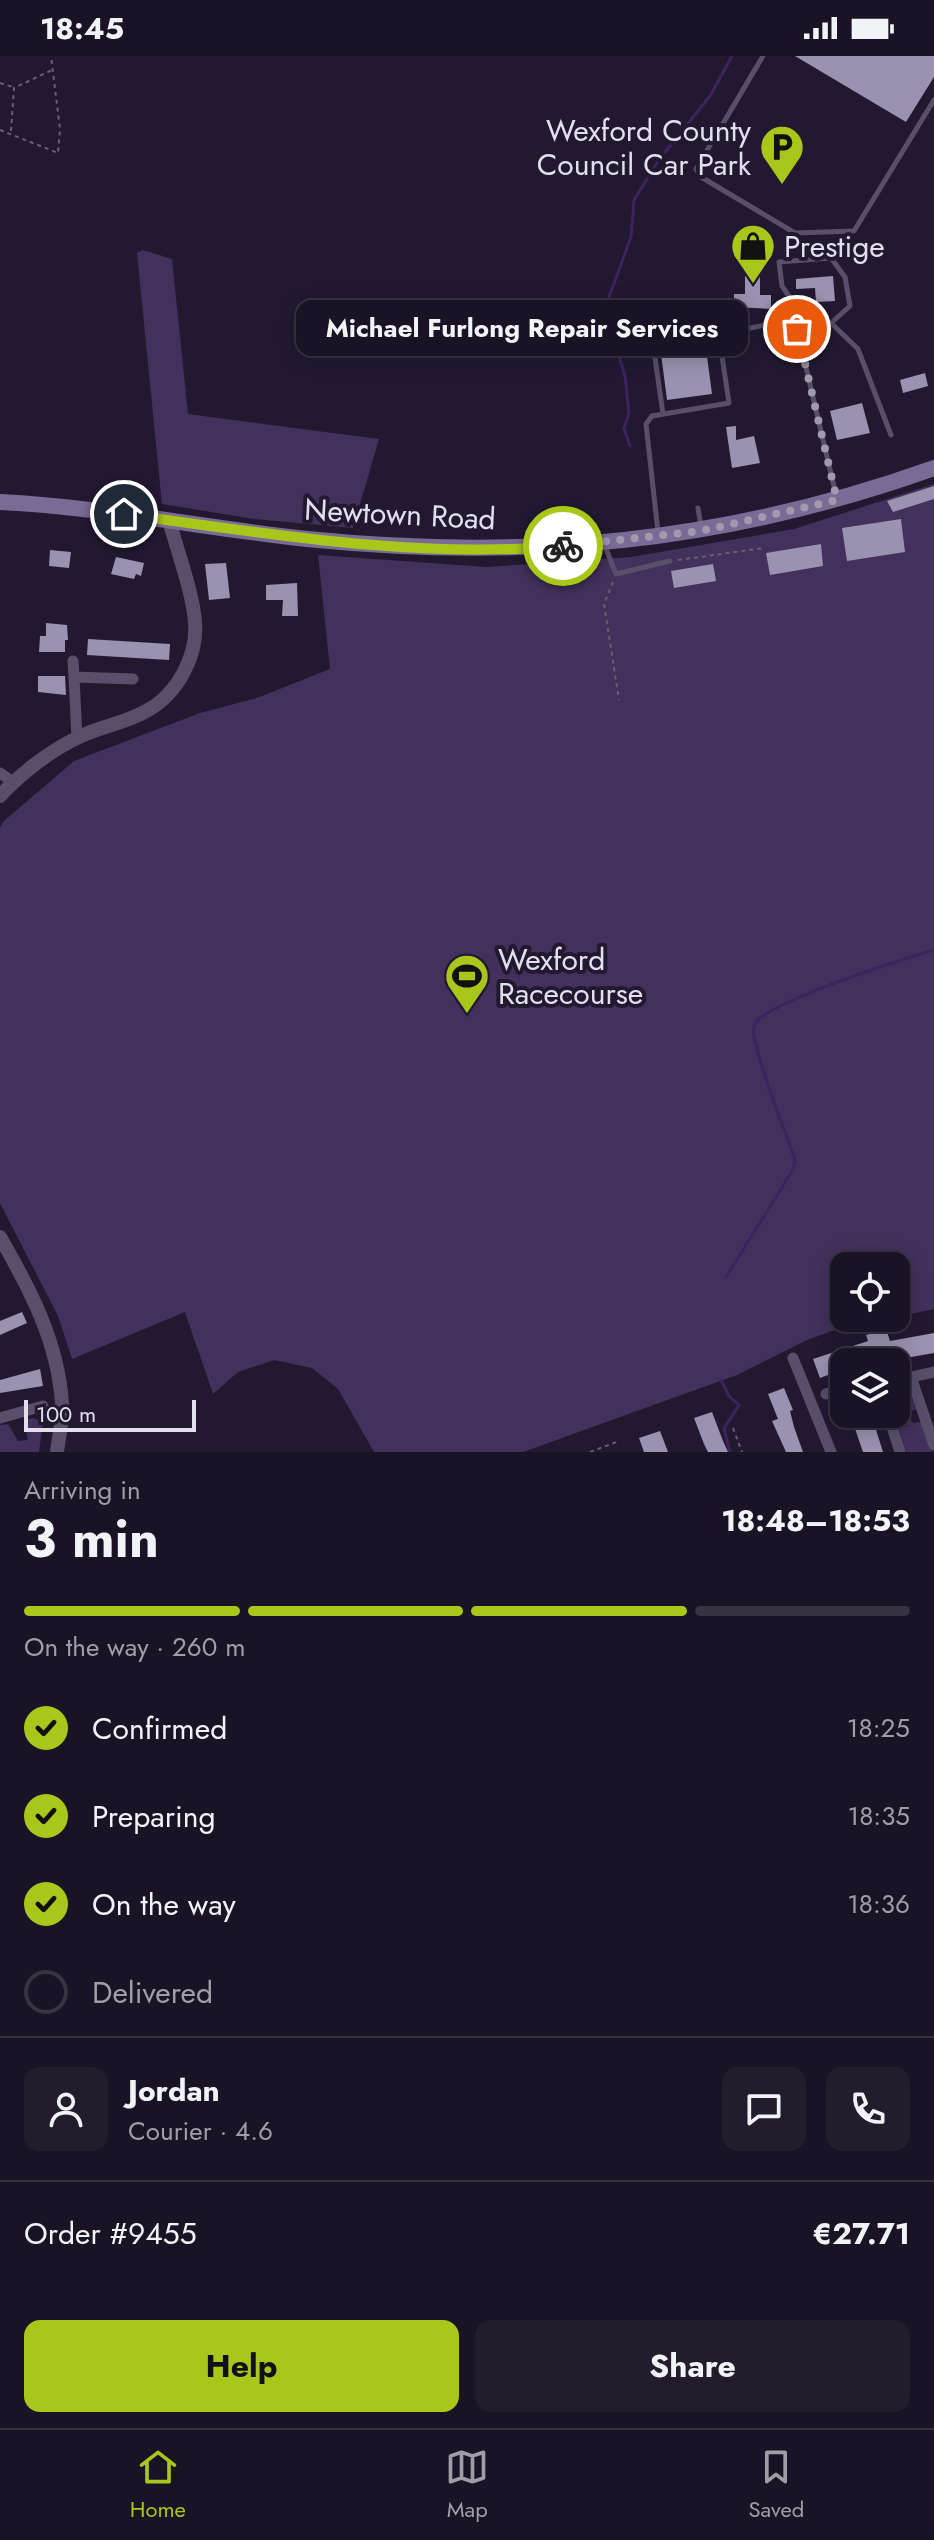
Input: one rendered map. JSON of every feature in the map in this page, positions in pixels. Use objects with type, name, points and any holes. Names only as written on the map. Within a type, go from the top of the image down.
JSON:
[{"type":"main road","name":"Newtown Road","points":[[0,502],[58,504],[306,539],[449,549],[543,548],[701,531],[837,500],[934,468]]},
{"type":"street","points":[[0,796],[13,782],[77,738],[148,710],[170,693],[185,671],[193,648],[195,621],[169,520]]},
{"type":"street","points":[[73,661],[77,738]]},
{"type":"street","points":[[74,677],[133,679]]},
{"type":"street","points":[[0,773],[13,782]]},
{"type":"street","points":[[0,1237],[33,1292],[56,1358],[62,1405],[57,1452]]},
{"type":"street","points":[[793,1358],[831,1452]]},
{"type":"street","points":[[934,1372],[911,1377],[934,1445]]},
{"type":"street","points":[[826,1394],[830,1393]]},
{"type":"street","points":[[0,1418],[43,1406]]},
{"type":"street","points":[[892,1428],[900,1452]]},
{"type":"lane","points":[[763,56],[696,169],[701,177],[795,233],[854,231],[934,100]]},
{"type":"lane","points":[[831,258],[845,277],[850,306],[831,323],[810,328],[782,286],[779,262],[831,258]]},
{"type":"lane","points":[[741,330],[784,321],[797,329],[837,500]]},
{"type":"lane","points":[[831,323],[858,349],[891,435]]},
{"type":"lane","points":[[654,351],[663,414]]},
{"type":"lane","points":[[658,537],[645,430],[652,416],[729,403],[722,356]]},
{"type":"lane","points":[[698,508],[701,531]]},
{"type":"lane","points":[[603,543],[616,574],[670,561]]},
{"type":"path","points":[[0,130],[58,153],[60,129],[51,56]]},
{"type":"path","points":[[0,83],[14,88],[53,69]]},
{"type":"path","points":[[11,134],[14,88]]},
{"type":"path","points":[[670,561],[764,548]]},
{"type":"path","points":[[616,574],[604,604],[619,700]]},
{"type":"path","points":[[733,1428],[742,1452]]},
{"type":"path","points":[[590,1452],[619,1441]]},
{"type":"shaded area","points":[[143,250],[172,259],[188,414],[379,439],[353,528],[254,519],[162,504],[137,253]]},
{"type":"shaded area","name":"Wexford Racecourse","points":[[934,484],[934,1309],[910,1314],[910,1252],[830,1252],[830,1332],[737,1375],[523,1452],[374,1452],[338,1389],[312,1368],[274,1360],[238,1372],[213,1394],[185,1312],[72,1359],[58,1316],[0,1203],[0,827],[74,761],[200,713],[257,698],[330,669],[318,555],[487,567],[631,557],[794,529]]},
{"type":"shaded area","points":[[910,1395],[916,1409],[910,1412]]},
{"type":"shaded area","points":[[910,1416],[912,1423],[921,1422],[932,1452],[906,1452],[899,1429],[910,1428]]},
{"type":"shaded area","points":[[33,1418],[43,1422],[39,1452],[0,1452],[0,1425],[8,1424],[18,1441],[28,1440],[25,1426],[27,1420]]},
{"type":"building","points":[[795,56],[934,56],[934,77],[906,122]]},
{"type":"building","points":[[745,276],[760,277],[760,295],[771,295],[771,309],[734,307],[734,294],[745,294]]},
{"type":"building","points":[[833,276],[835,301],[816,302],[815,288],[796,289],[796,279]]},
{"type":"building","points":[[700,303],[712,394],[667,400],[660,346],[651,346],[648,324],[658,323],[656,309]]},
{"type":"building","points":[[925,373],[928,386],[903,393],[900,380]]},
{"type":"building","points":[[862,403],[870,433],[837,440],[830,411]]},
{"type":"building","points":[[736,426],[736,440],[754,436],[760,463],[732,468],[726,427]]},
{"type":"building","points":[[934,486],[934,499],[893,512],[887,501]]},
{"type":"building","points":[[901,519],[905,552],[847,561],[842,528]]},
{"type":"building","points":[[821,544],[823,566],[770,575],[766,553]]},
{"type":"building","points":[[50,550],[71,552],[69,568],[49,566]]},
{"type":"building","points":[[116,557],[144,563],[141,576],[136,574],[134,579],[111,574]]},
{"type":"building","points":[[226,563],[230,598],[209,600],[205,564]]},
{"type":"building","points":[[713,564],[716,581],[674,588],[671,571]]},
{"type":"building","points":[[297,583],[298,616],[282,616],[283,600],[266,600],[266,585]]},
{"type":"building","points":[[46,623],[67,625],[65,652],[39,652],[40,636],[46,636]]},
{"type":"building","points":[[88,639],[170,644],[169,660],[87,655]]},
{"type":"building","points":[[38,676],[65,676],[66,695],[38,692]]},
{"type":"building","points":[[22,1312],[27,1323],[0,1335],[0,1321]]},
{"type":"building","points":[[887,1332],[890,1341],[934,1333],[934,1353],[910,1357],[910,1348],[847,1348],[868,1341],[866,1335]]},
{"type":"building","points":[[830,1353],[830,1374],[820,1378],[813,1359]]},
{"type":"building","points":[[40,1369],[43,1386],[0,1393],[0,1380]]},
{"type":"building","points":[[784,1388],[803,1452],[786,1452],[772,1421],[778,1419],[768,1394]]},
{"type":"building","points":[[712,1412],[728,1452],[708,1452],[704,1444],[694,1418]]},
{"type":"building","points":[[855,1428],[875,1428],[883,1452],[863,1452]]},
{"type":"building","points":[[660,1431],[668,1452],[644,1452],[639,1438]]},
{"type":"waterway","points":[[630,446],[624,429],[629,413],[625,376],[605,308],[631,237],[634,200],[658,161],[710,96],[732,56]]},
{"type":"waterway","points":[[726,1277],[794,1168],[795,1160],[757,1051],[754,1026],[763,1016],[807,994],[934,950]]},
{"type":"waterway","points":[[721,1380],[729,1396],[739,1405],[724,1428],[730,1452]]},
{"type":"way so far","points":[[563,546],[635,540],[739,525],[837,500],[797,329]]},
{"type":"place","name":"Wexford County Council Car Park","points":[[782,186]]},
{"type":"place","name":"Prestige","points":[[753,285]]},
{"type":"place","name":"Michael Furlong Repair Services","points":[[797,329]]},
{"type":"place","name":"Wexford Racecourse","points":[[467,1015]]},
{"type":"route","points":[[124,514],[306,539],[377,545],[449,549],[563,546]]}]
